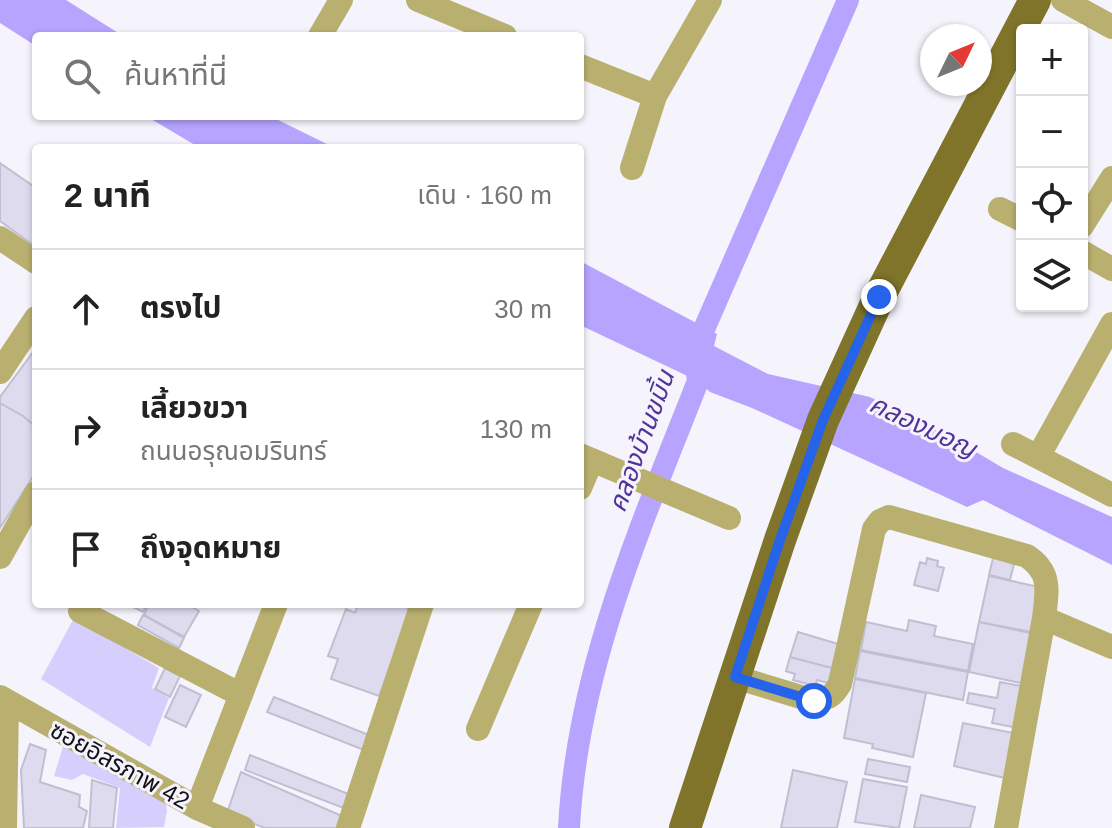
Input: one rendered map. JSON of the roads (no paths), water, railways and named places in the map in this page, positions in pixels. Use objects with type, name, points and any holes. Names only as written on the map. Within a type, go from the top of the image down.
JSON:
[{"type":"main road","points":[[685,828],[823,420],[879,297],[1035,0]]},
{"type":"street","points":[[322,32],[341,0]]},
{"type":"street","points":[[418,0],[495,32]]},
{"type":"street","points":[[632,168],[655,96],[710,0]]},
{"type":"street","points":[[1063,0],[1104,15]]},
{"type":"street","points":[[584,68],[655,96]]},
{"type":"street","points":[[1088,216],[1112,178]]},
{"type":"street","points":[[1000,209],[1016,217]]},
{"type":"street","points":[[0,238],[32,259]]},
{"type":"street","points":[[1088,255],[1112,269]]},
{"type":"street","points":[[0,372],[32,324]]},
{"type":"street","points":[[1038,457],[1112,324]]},
{"type":"street","points":[[1013,444],[1112,495]]},
{"type":"street","points":[[586,457],[729,518]]},
{"type":"street","points":[[0,557],[32,500]]},
{"type":"street","points":[[735,677],[814,701],[827,699],[834,693],[840,684],[874,529],[880,521],[889,517],[1027,556],[1038,564],[1045,576],[1044,618],[1006,828]]},
{"type":"street","points":[[197,808],[274,608]]},
{"type":"street","points":[[348,828],[413,608]]},
{"type":"street","points":[[478,729],[529,608]]},
{"type":"street","points":[[80,611],[241,695]]},
{"type":"street","points":[[1044,618],[1112,647]]},
{"type":"street","points":[[3,699],[5,828]]},
{"type":"street","name":"ซอยอิสรภาพ 42","points":[[3,699],[197,808],[243,828]]},
{"type":"water","points":[[0,0],[66,0],[117,32],[32,32],[32,43],[0,23]]},
{"type":"water","points":[[153,120],[278,120],[327,144],[193,144]]},
{"type":"water","name":"คลองมอญ","points":[[584,263],[717,334],[714,346],[768,374],[870,397],[949,436],[1003,468],[1112,517],[1112,565],[983,500],[967,507],[752,408],[710,392],[698,381],[584,327]]},
{"type":"waterway","name":"คลองบ้านขมิ้น","points":[[569,828],[575,769],[598,655],[634,544],[698,381],[694,352],[848,0]]}]
